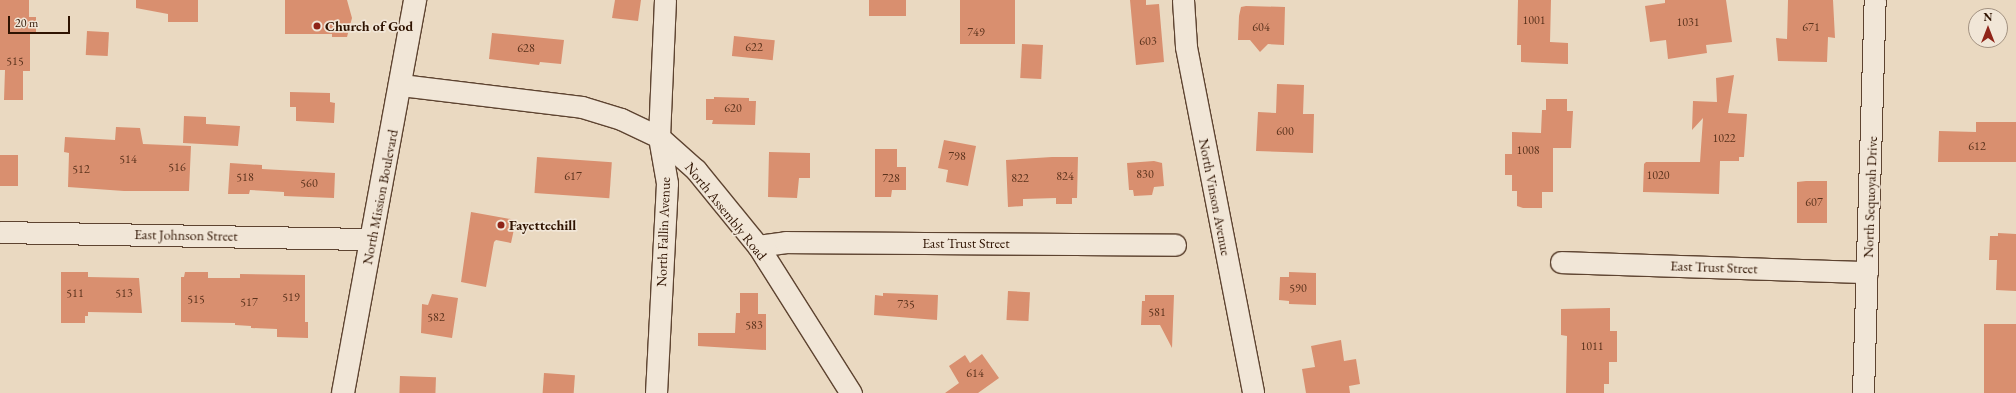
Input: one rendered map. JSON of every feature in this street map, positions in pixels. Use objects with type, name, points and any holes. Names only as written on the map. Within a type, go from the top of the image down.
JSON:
[{"type":"main road","name":"North Mission Boulevard","points":[[343,393],[401,85],[415,0]]},
{"type":"street","name":"North Fallin Avenue","points":[[656,393],[667,183],[659,137],[665,0]]},
{"type":"street","name":"North Vinson Avenue","points":[[1183,0],[1186,47],[1253,393]]},
{"type":"street","name":"North Sequoyah Drive","points":[[1863,393],[1876,0]]},
{"type":"street","name":"North Assembly Road","points":[[401,85],[582,107],[621,119],[659,137],[696,170],[758,246],[851,393]]},
{"type":"street","name":"East Johnson Street","points":[[0,232],[371,239]]},
{"type":"street","name":"East Trust Street","points":[[758,246],[786,242],[1175,245]]},
{"type":"street","name":"East Trust Street","points":[[1561,262],[1867,272]]},
{"type":"building","points":[[0,0],[29,0],[29,17],[36,17],[36,33],[30,33],[30,71],[23,71],[23,100],[4,100],[5,70],[0,70]]},
{"type":"building","points":[[136,0],[198,0],[198,22],[168,22],[168,14],[136,8]]},
{"type":"building","name":"Church of God","points":[[285,0],[347,0],[352,18],[347,37],[332,37],[332,34],[285,34]]},
{"type":"building","points":[[615,0],[641,0],[638,21],[612,18]]},
{"type":"building","points":[[869,0],[906,0],[906,16],[869,16]]},
{"type":"building","points":[[960,0],[1015,0],[1015,44],[960,44]]},
{"type":"building","points":[[1130,0],[1146,0],[1146,5],[1159,4],[1164,62],[1136,65]]},
{"type":"building","points":[[1518,0],[1551,0],[1550,42],[1568,43],[1568,64],[1521,62],[1521,45],[1517,45]]},
{"type":"building","points":[[1665,0],[1726,0],[1732,42],[1706,45],[1707,53],[1668,59],[1666,40],[1650,42],[1645,6],[1665,3]]},
{"type":"building","points":[[1788,0],[1833,0],[1835,38],[1828,37],[1827,62],[1778,61],[1776,38],[1787,39]]},
{"type":"building","points":[[1241,7],[1285,7],[1284,45],[1268,44],[1260,52],[1250,40],[1238,40]]},
{"type":"building","points":[[87,31],[109,32],[108,56],[86,55]]},
{"type":"building","points":[[492,33],[564,40],[561,64],[540,62],[539,65],[489,59]]},
{"type":"building","points":[[734,36],[775,40],[773,60],[732,56]]},
{"type":"building","points":[[1022,44],[1043,45],[1041,79],[1020,78]]},
{"type":"building","points":[[1734,75],[1728,113],[1747,114],[1744,157],[1739,157],[1739,161],[1720,161],[1719,194],[1643,192],[1644,164],[1646,162],[1700,162],[1703,118],[1692,130],[1693,101],[1717,102],[1716,78]]},
{"type":"building","points":[[1277,84],[1304,85],[1303,114],[1314,114],[1313,153],[1256,151],[1258,112],[1276,113]]},
{"type":"building","points":[[290,92],[330,93],[330,102],[335,103],[334,123],[296,121],[296,107],[290,107]]},
{"type":"building","points":[[714,97],[749,98],[749,101],[756,101],[755,125],[712,124],[713,120],[706,120],[706,99],[714,99]]},
{"type":"building","points":[[1546,99],[1567,99],[1567,111],[1573,111],[1571,148],[1553,148],[1553,192],[1542,192],[1542,208],[1523,208],[1517,206],[1517,191],[1512,191],[1512,175],[1505,175],[1505,154],[1512,154],[1512,132],[1541,133],[1542,110],[1546,110]]},
{"type":"building","points":[[184,116],[206,117],[206,124],[240,126],[238,146],[183,143]]},
{"type":"building","points":[[1976,122],[2016,122],[2016,162],[1938,162],[1939,131],[1976,132]]},
{"type":"building","points":[[116,127],[140,128],[143,144],[191,146],[189,191],[124,191],[68,187],[69,153],[64,152],[65,137],[115,140]]},
{"type":"building","points":[[944,140],[976,146],[968,186],[946,182],[948,170],[938,168]]},
{"type":"building","points":[[875,149],[897,149],[897,167],[906,167],[906,190],[892,190],[891,197],[875,197]]},
{"type":"building","points":[[769,152],[810,153],[810,178],[799,178],[797,198],[768,197]]},
{"type":"building","points":[[0,155],[18,155],[18,186],[0,186]]},
{"type":"building","points":[[537,157],[612,162],[609,198],[534,193]]},
{"type":"building","points":[[1078,157],[1077,198],[1072,198],[1072,204],[1056,204],[1056,198],[1023,199],[1023,206],[1008,207],[1006,160]]},
{"type":"building","points":[[1154,161],[1162,163],[1164,186],[1154,187],[1152,195],[1134,196],[1133,190],[1129,190],[1127,163]]},
{"type":"building","points":[[230,163],[262,165],[262,169],[335,173],[334,198],[284,196],[284,192],[250,190],[249,194],[228,194]]},
{"type":"building","points":[[1827,181],[1827,223],[1797,223],[1797,182]]},
{"type":"building","points":[[471,212],[516,220],[511,243],[496,240],[494,242],[486,287],[461,282]]},
{"type":"building","points":[[1998,233],[2016,234],[2016,291],[1996,290],[1997,260],[1989,260],[1990,236],[1998,236]]},
{"type":"building","points":[[61,272],[88,272],[88,277],[139,278],[142,313],[88,312],[88,316],[85,316],[85,323],[61,323]]},
{"type":"building","points":[[185,272],[208,272],[208,278],[240,278],[240,274],[305,275],[305,322],[308,322],[308,338],[277,337],[277,329],[251,328],[251,326],[235,325],[235,323],[181,322],[181,277],[184,277]]},
{"type":"building","points":[[1289,272],[1316,273],[1316,305],[1289,304],[1289,301],[1279,300],[1280,277],[1289,277]]},
{"type":"building","points":[[1008,291],[1030,292],[1028,321],[1006,320]]},
{"type":"building","points":[[740,293],[758,293],[758,314],[766,314],[766,350],[698,346],[698,333],[735,333],[736,313],[740,313]]},
{"type":"building","points":[[883,293],[938,295],[937,320],[874,315],[875,295],[883,296]]},
{"type":"building","points":[[432,294],[458,298],[452,338],[421,333],[422,304],[428,305]]},
{"type":"building","points":[[1145,295],[1174,295],[1172,348],[1160,325],[1141,325],[1142,301],[1145,301]]},
{"type":"building","points":[[1610,308],[1610,331],[1617,331],[1617,362],[1609,362],[1609,384],[1604,384],[1604,393],[1566,393],[1567,336],[1561,335],[1561,309]]},
{"type":"building","points":[[1984,324],[2016,324],[2016,393],[1984,393]]},
{"type":"building","points":[[1341,340],[1344,361],[1356,359],[1360,384],[1349,386],[1350,393],[1306,393],[1302,369],[1315,367],[1311,346]]},
{"type":"building","points":[[982,354],[999,378],[978,393],[945,393],[959,383],[949,366],[965,355],[970,363]]},
{"type":"building","points":[[544,373],[575,375],[574,393],[543,393]]},
{"type":"building","points":[[400,376],[436,377],[435,393],[399,393]]},
{"type":"place","name":"Church of God","points":[[317,26]]},
{"type":"place","name":"Fayettechill","points":[[501,225]]}]
